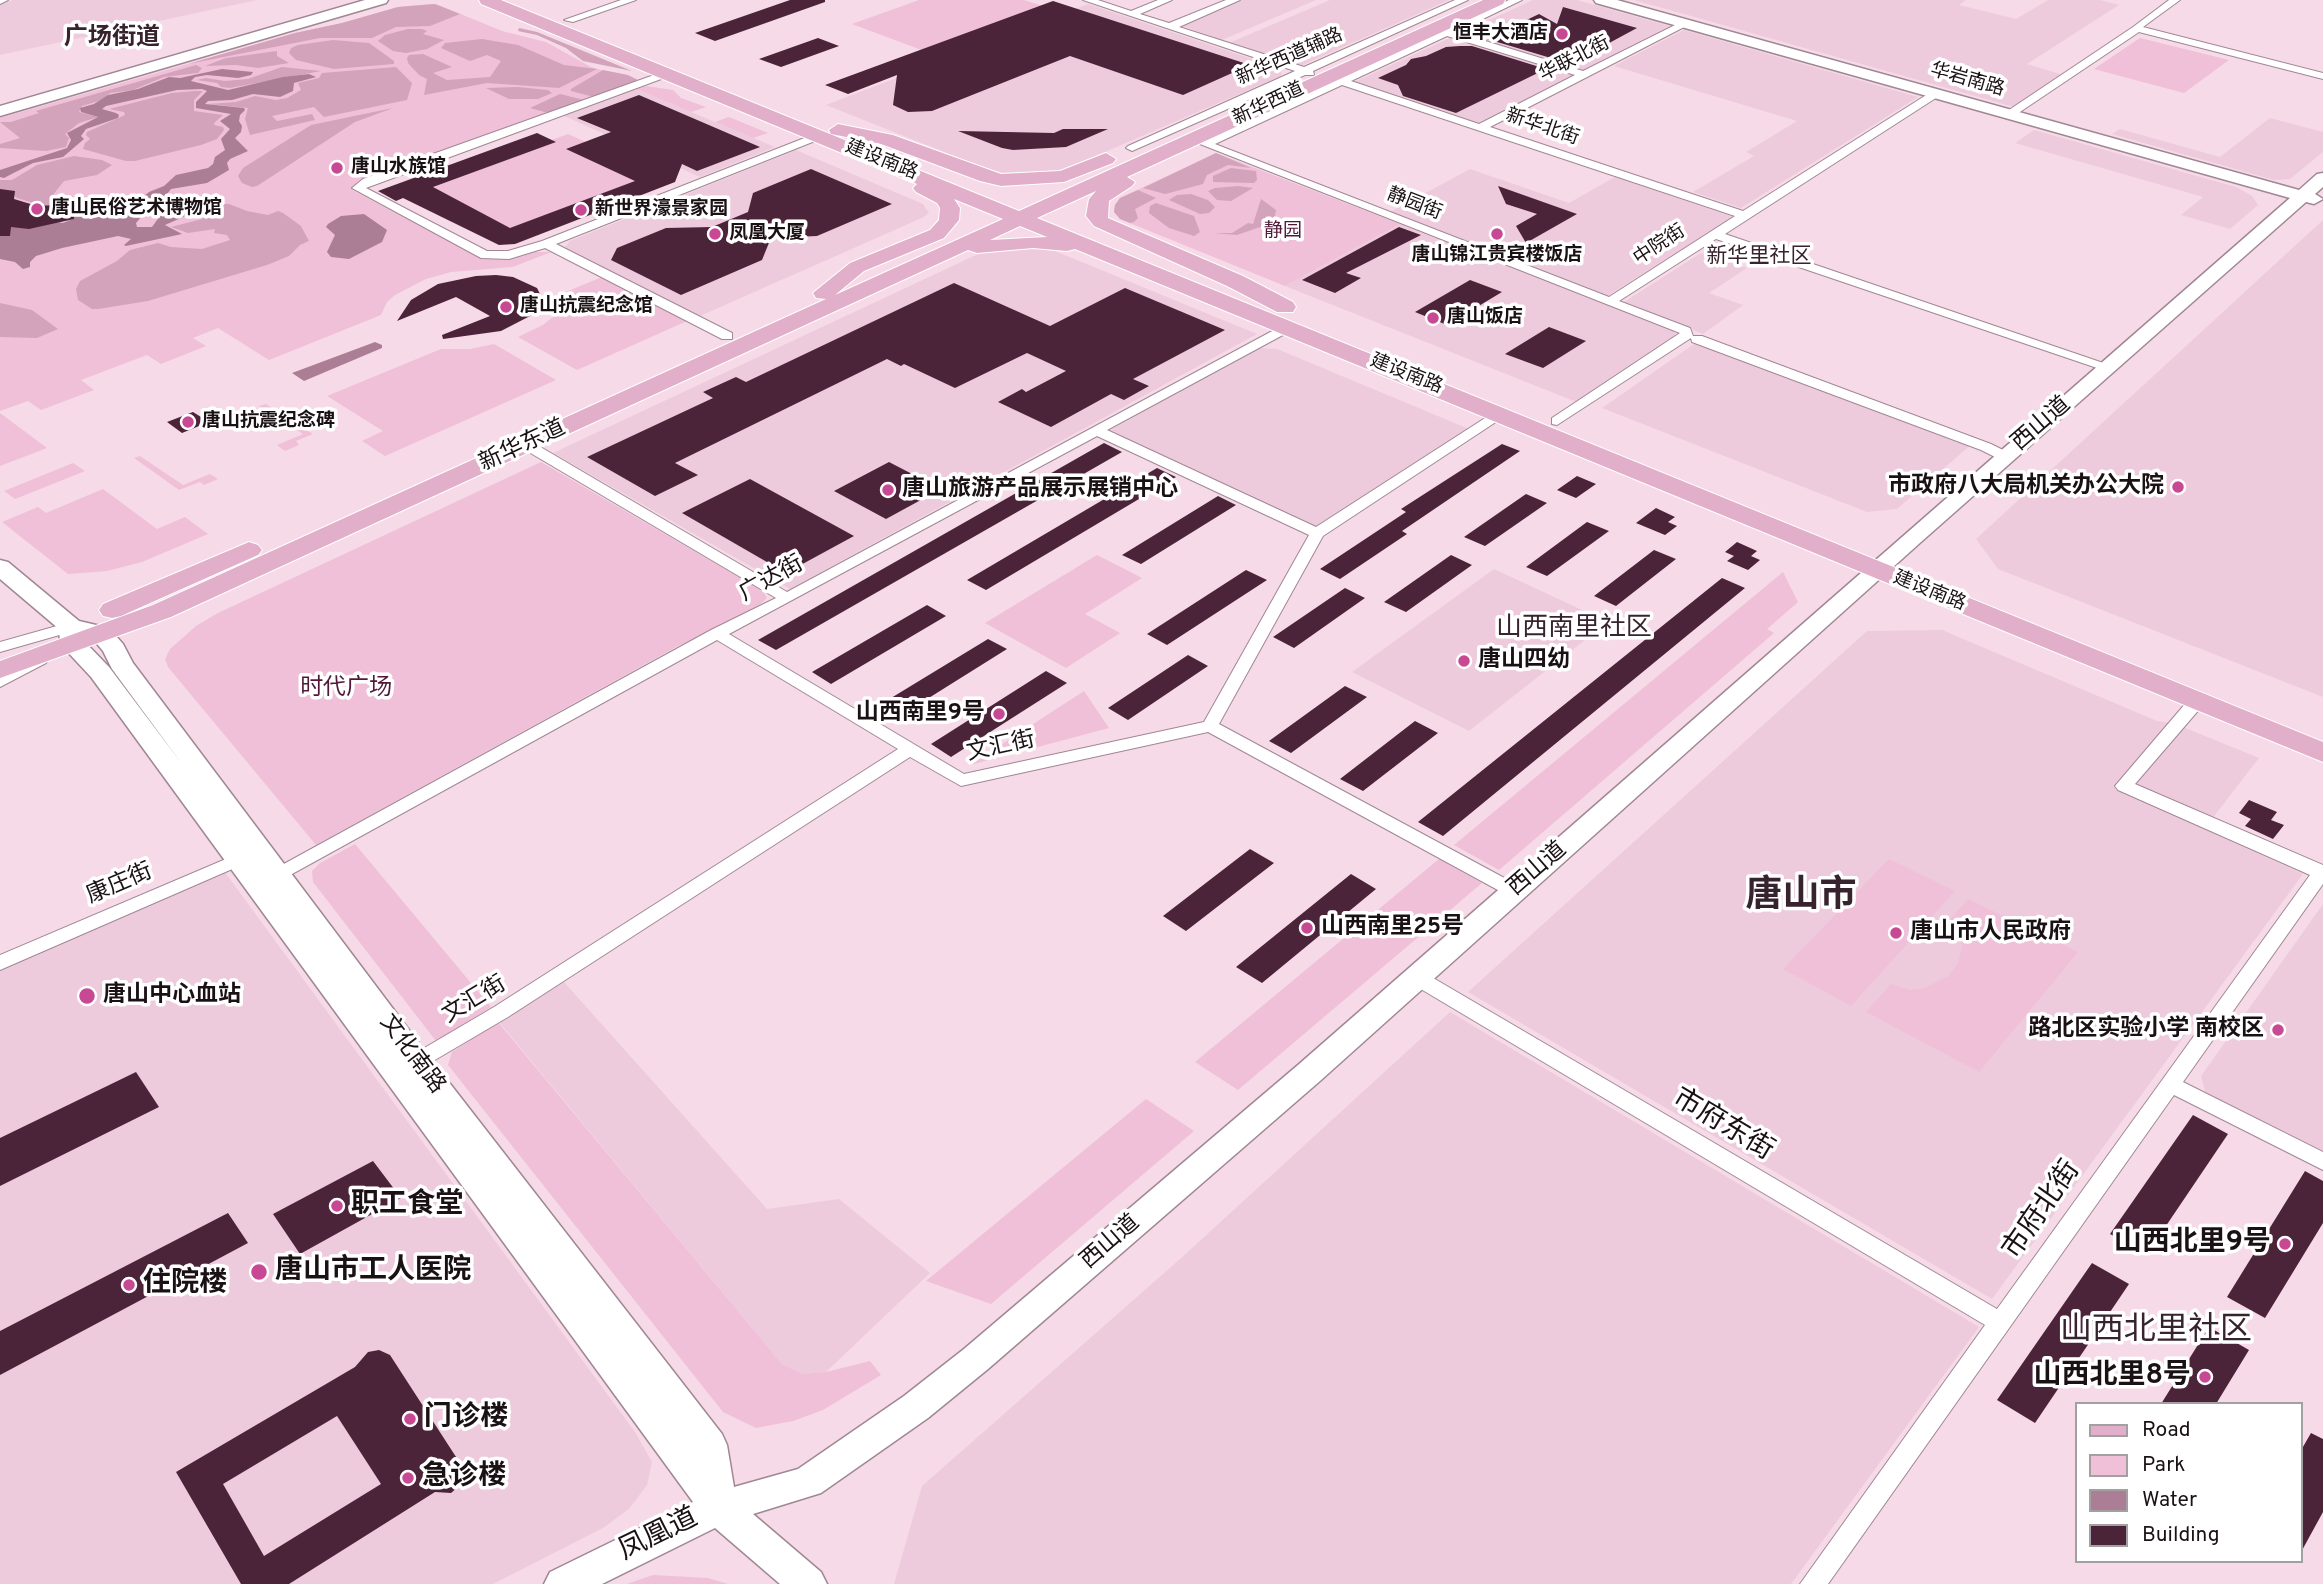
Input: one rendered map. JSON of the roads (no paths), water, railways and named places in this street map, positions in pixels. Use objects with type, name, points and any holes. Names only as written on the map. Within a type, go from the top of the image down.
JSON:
[{"type":"main road","name":"建设南路","points":[[487,0],[668,73],[804,133],[1022,211],[1558,421],[2197,701],[2323,753]]},
{"type":"main road","name":"建设南路","points":[[520,0],[838,130],[1230,305],[1287,317],[1501,414],[2323,734]]},
{"type":"main road","name":"新华西道","points":[[1022,211],[1210,137],[1322,76],[1476,0]]},
{"type":"main road","name":"新华西道","points":[[1022,211],[1171,139],[1497,0]]},
{"type":"main road","points":[[838,130],[886,139],[1001,180],[1064,176],[1132,148],[1171,139]]},
{"type":"main road","points":[[804,133],[933,192],[944,199],[950,208],[949,220],[937,234],[857,267],[824,293]]},
{"type":"main road","points":[[1210,137],[1108,190],[1099,199],[1096,216],[1110,228],[1235,281],[1287,317]]},
{"type":"main road","name":"新华东道","points":[[0,654],[71,634],[101,633],[162,611],[873,287],[1022,211]]},
{"type":"main road","name":"新华东道","points":[[0,670],[71,634],[727,336],[1022,211]]},
{"type":"main road","points":[[873,287],[906,277],[981,245],[1044,242],[1073,247],[1177,290],[1230,305]]},
{"type":"street","points":[[0,111],[381,0]]},
{"type":"street","points":[[569,20],[631,0]]},
{"type":"street","points":[[1131,14],[1167,0]]},
{"type":"street","points":[[1169,27],[1235,0]]},
{"type":"street","name":"新华西道辅路","points":[[1322,76],[1463,0]]},
{"type":"street","name":"新华西道辅路","points":[[1132,148],[1446,32],[1517,0]]},
{"type":"street","name":"华岩南路","points":[[1601,0],[2323,202]]},
{"type":"street","points":[[2010,114],[2137,29],[2175,0]]},
{"type":"street","name":"新华北街","points":[[1093,1],[1743,215]]},
{"type":"street","name":"华联北街","points":[[1481,127],[1685,24]]},
{"type":"street","points":[[2137,29],[2323,76]]},
{"type":"street","points":[[1446,32],[1585,75]]},
{"type":"street","points":[[668,73],[367,181],[358,188],[485,255],[509,255],[547,244],[804,133]]},
{"type":"street","name":"中院街","points":[[1609,302],[1935,94]]},
{"type":"street","name":"静园街","points":[[1210,137],[1609,302]]},
{"type":"street","name":"西山道","points":[[719,1508],[807,1482],[892,1426],[976,1359],[1416,977],[2323,178]]},
{"type":"street","points":[[1714,234],[2108,367]]},
{"type":"street","points":[[547,244],[727,336]]},
{"type":"street","points":[[1558,421],[1686,335],[1685,331],[1609,302]]},
{"type":"street","name":"广达街","points":[[277,875],[717,633],[740,624],[1095,430],[1287,317]]},
{"type":"street","points":[[1697,339],[1986,447],[2006,457]]},
{"type":"street","points":[[1501,414],[1317,533],[1210,726],[1514,891]]},
{"type":"street","points":[[1095,430],[1317,533]]},
{"type":"street","points":[[527,445],[786,598]]},
{"type":"street","name":"文化南路","points":[[0,567],[71,634],[247,852],[277,875],[416,1062],[709,1445],[719,1508]]},
{"type":"street","name":"文化南路","points":[[101,633],[247,852],[719,1508],[808,1584]]},
{"type":"street","points":[[717,633],[910,749]]},
{"type":"street","points":[[0,647],[71,634]]},
{"type":"street","points":[[0,682],[71,634]]},
{"type":"street","points":[[2197,701],[2124,786],[2322,867]]},
{"type":"street","name":"文汇街","points":[[416,1062],[501,1012],[910,749],[961,780],[1210,726]]},
{"type":"street","name":"康庄街","points":[[0,954],[247,852]]},
{"type":"street","name":"康庄街","points":[[0,963],[247,852]]},
{"type":"street","name":"市府北街","points":[[1813,1584],[2322,867]]},
{"type":"street","name":"市府东街","points":[[1416,977],[2000,1322]]},
{"type":"street","points":[[2170,1084],[2323,1162]]},
{"type":"street","name":"凤凰道","points":[[563,1584],[719,1508]]},
{"type":"water","points":[[222,69],[253,72],[238,78],[207,75],[195,77],[191,81],[228,90],[283,77],[309,74],[316,77],[294,83],[293,91],[280,97],[253,94],[232,100],[208,101],[205,104],[244,108],[239,121],[241,132],[235,138],[248,151],[230,159],[227,163],[229,170],[207,183],[171,189],[163,199],[169,202],[150,207],[136,223],[137,227],[152,227],[162,213],[181,208],[190,214],[165,225],[182,234],[126,246],[124,245],[131,239],[118,236],[62,248],[36,256],[30,262],[30,267],[23,269],[15,262],[0,259],[0,213],[63,223],[73,219],[74,215],[69,211],[80,207],[100,206],[103,211],[112,213],[140,204],[139,200],[164,186],[176,175],[208,168],[213,164],[215,157],[225,150],[221,139],[230,129],[220,121],[231,114],[196,108],[196,102],[207,91],[202,89],[177,90],[106,106],[102,109],[116,113],[118,118],[86,129],[81,136],[84,139],[63,157],[33,163],[4,178],[0,177],[0,170],[67,148],[71,140],[67,133],[98,117],[81,112],[80,108],[94,104],[108,95],[138,89],[169,77],[180,78]]},
{"type":"water","points":[[364,214],[387,230],[382,242],[349,259],[331,257],[327,252],[335,235],[326,227],[328,224],[341,216]]},
{"type":"water","points":[[375,342],[382,345],[382,348],[304,381],[292,373]]},
{"type":"place","name":"恒丰大酒店","points":[[1562,34]]},
{"type":"place","name":"唐山水族馆","points":[[337,168]]},
{"type":"place","name":"唐山民俗艺术博物馆","points":[[37,209]]},
{"type":"place","name":"新世界濠景家园","points":[[581,210]]},
{"type":"place","name":"凤凰大厦","points":[[715,234]]},
{"type":"place","name":"唐山锦江贵宾楼饭店","points":[[1497,234]]},
{"type":"place","name":"唐山抗震纪念馆","points":[[506,307]]},
{"type":"place","name":"唐山饭店","points":[[1433,318]]},
{"type":"place","name":"唐山抗震纪念碑","points":[[188,422]]},
{"type":"place","name":"市政府八大局机关办公大院","points":[[2178,487]]},
{"type":"place","name":"唐山旅游产品展示展销中心","points":[[888,490]]},
{"type":"place","name":"唐山四幼","points":[[1464,661]]},
{"type":"place","name":"山西南里9号","points":[[999,714]]},
{"type":"place","name":"山西南里25号","points":[[1307,928]]},
{"type":"place","name":"唐山市人民政府","points":[[1896,933]]},
{"type":"place","name":"唐山中心血站","points":[[87,996]]},
{"type":"place","name":"路北区实验小学 南校区","points":[[2278,1030]]},
{"type":"place","name":"职工食堂","points":[[337,1206]]},
{"type":"place","name":"山西北里9号","points":[[2285,1244]]},
{"type":"place","name":"唐山市工人医院","points":[[259,1272]]},
{"type":"place","name":"住院楼","points":[[129,1285]]},
{"type":"place","name":"山西北里8号","points":[[2205,1377]]},
{"type":"place","name":"门诊楼","points":[[410,1419]]},
{"type":"place","name":"急诊楼","points":[[408,1478]]},
{"type":"district","name":"广场街道","points":[[112,39]]},
{"type":"district","name":"新华里社区","points":[[1759,258]]},
{"type":"district","name":"山西南里社区","points":[[1574,630]]},
{"type":"district","name":"唐山市","points":[[1801,899]]},
{"type":"district","name":"山西北里社区","points":[[2156,1333]]},
{"type":"park label","name":"静园","points":[[1283,232]]},
{"type":"park label","name":"时代广场","points":[[346,689]]}]
